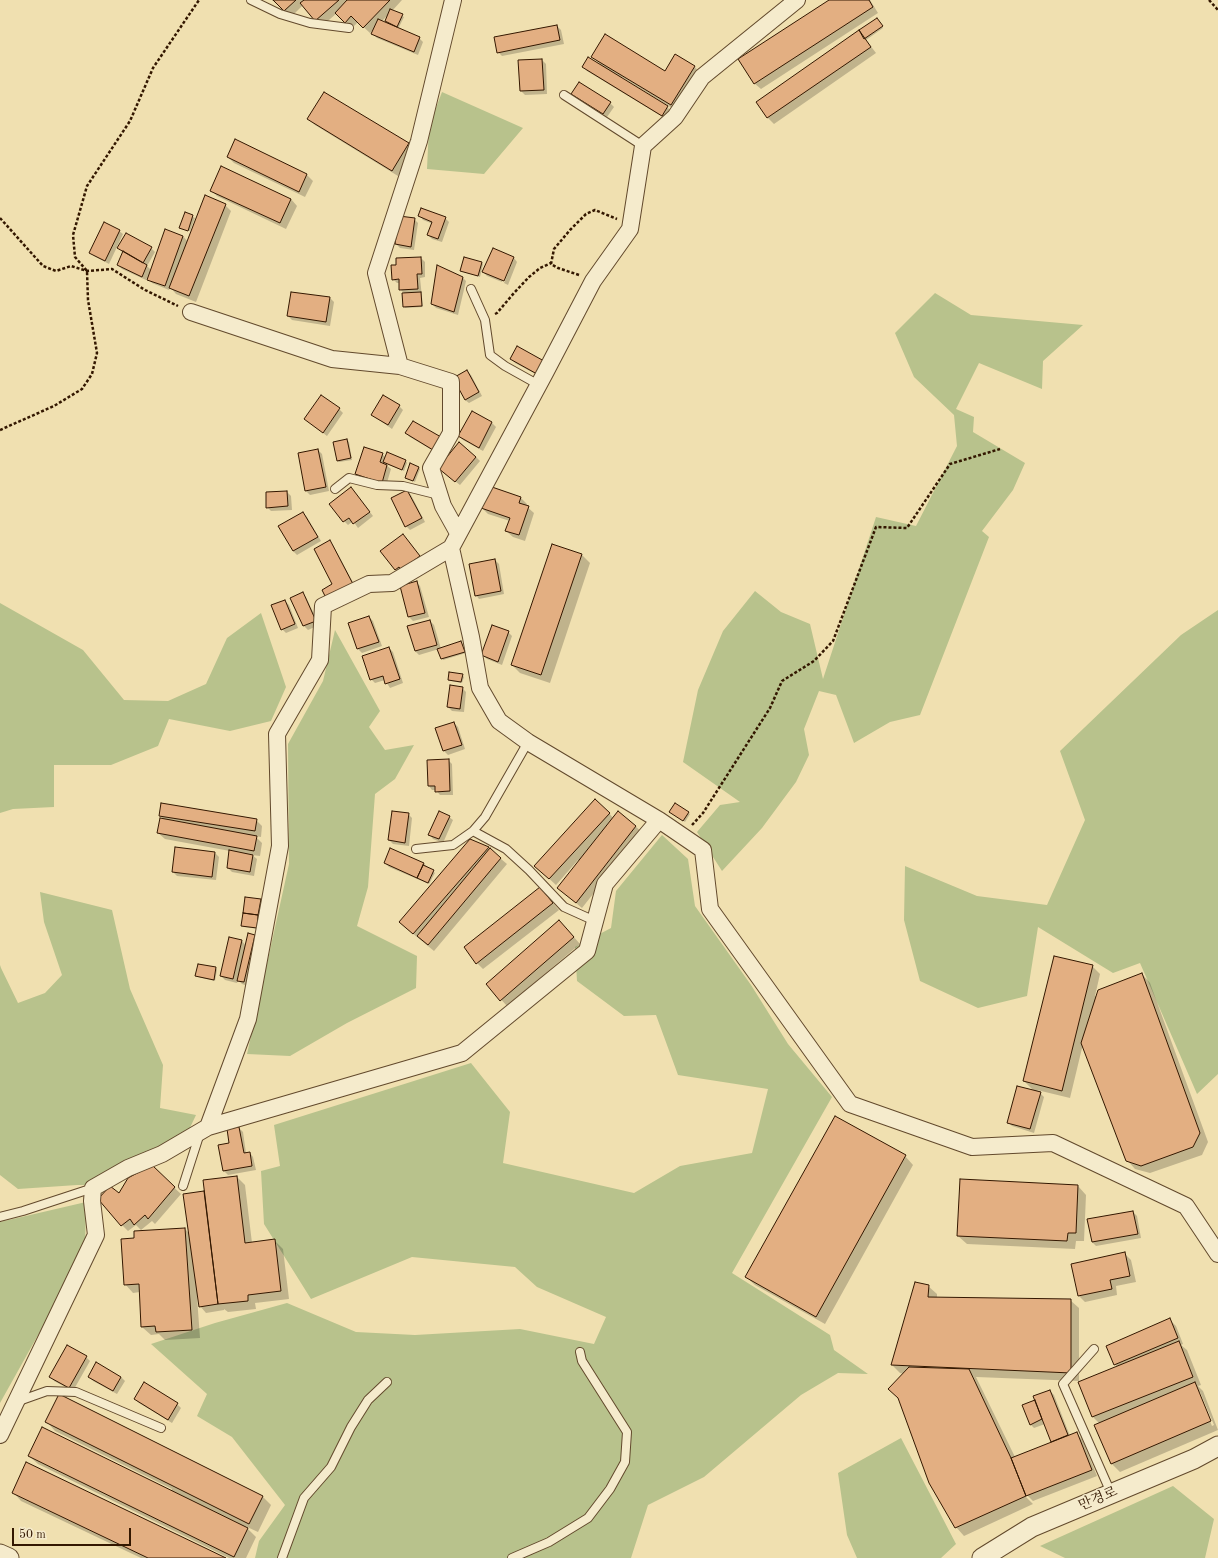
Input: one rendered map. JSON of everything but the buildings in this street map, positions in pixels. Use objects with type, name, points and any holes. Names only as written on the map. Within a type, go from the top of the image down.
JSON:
[{"type":"street","points":[[400,366],[376,273],[419,141],[453,0]]},
{"type":"street","points":[[204,1130],[248,1019],[280,846],[277,734],[320,660],[323,606],[369,584],[392,583],[451,548],[593,281],[631,227],[643,146],[675,117],[702,77],[797,0]]},
{"type":"street","points":[[191,312],[332,360],[400,366],[451,382],[450,432],[431,468],[443,506],[458,533]]},
{"type":"street","points":[[451,548],[480,688],[498,721],[528,742],[659,820],[703,850],[710,909],[850,1104],[972,1147],[1053,1143],[1186,1206],[1218,1254]]},
{"type":"street","points":[[0,1435],[96,1235],[92,1201],[93,1188],[128,1168],[162,1154],[204,1130],[462,1054],[587,951],[605,884],[659,820]]},
{"type":"street","name":"만경로","points":[[982,1558],[1032,1527],[1194,1459],[1218,1446]]},
{"type":"street","points":[[0,1554],[9,1558]]},
{"type":"lane","points":[[252,0],[280,14],[310,23],[349,28]]},
{"type":"lane","points":[[564,95],[643,146]]},
{"type":"lane","points":[[471,289],[484,318],[490,355],[505,366],[539,385]]},
{"type":"lane","points":[[335,489],[350,478],[377,485],[403,486],[439,494]]},
{"type":"lane","points":[[416,849],[453,845],[473,831],[485,817],[528,742]]},
{"type":"lane","points":[[473,831],[506,849],[530,870],[564,907],[595,921]]},
{"type":"lane","points":[[183,1186],[204,1130]]},
{"type":"lane","points":[[0,1217],[93,1188]]},
{"type":"lane","points":[[1094,1349],[1063,1384],[1111,1494]]},
{"type":"lane","points":[[512,1558],[549,1542],[588,1518],[610,1489],[625,1462],[626,1432],[582,1362],[580,1352]]},
{"type":"lane","points":[[282,1558],[304,1498],[331,1467],[351,1427],[368,1400],[387,1382]]},
{"type":"lane","points":[[16,1403],[47,1391],[76,1392],[161,1428]]},
{"type":"path","points":[[0,430],[54,406],[82,389],[92,374],[98,353],[88,300],[87,271],[75,257],[73,235],[87,186],[130,121],[154,68],[199,0]]},
{"type":"path","points":[[1208,0],[1218,10]]},
{"type":"path","points":[[551,263],[554,249],[586,214],[595,210],[616,218],[620,223],[631,227]]},
{"type":"path","points":[[0,218],[43,266],[56,271],[71,266],[87,271],[112,269],[145,290],[191,312]]},
{"type":"path","points":[[551,263],[558,268],[583,276],[593,281]]},
{"type":"path","points":[[484,318],[485,315],[498,313],[529,277],[540,268],[551,263]]},
{"type":"path","points":[[682,836],[707,806],[770,708],[782,681],[814,661],[833,641],[876,527],[907,528],[950,464],[1000,449]]},
{"type":"green space","points":[[442,92],[523,128],[484,174],[427,169],[429,126]]},
{"type":"green space","points":[[935,293],[971,315],[1083,325],[1043,361],[1042,389],[979,363],[956,409],[974,417],[973,432],[1025,463],[1013,490],[982,531],[989,537],[920,715],[890,722],[854,743],[836,695],[819,691],[804,729],[809,755],[796,782],[762,828],[722,871],[697,832],[720,805],[740,802],[683,762],[698,690],[723,631],[755,591],[781,612],[810,624],[823,679],[876,517],[916,526],[957,446],[954,415],[914,377],[895,333]]},
{"type":"green space","points":[[0,603],[83,650],[124,700],[168,701],[206,684],[227,638],[261,613],[286,687],[271,721],[230,731],[169,719],[158,746],[111,765],[54,765],[54,807],[13,809],[0,813]]},
{"type":"green space","points":[[1218,610],[1218,1074],[1197,1094],[1140,963],[1113,973],[1038,927],[1027,996],[978,1008],[920,981],[904,920],[905,866],[977,896],[1047,905],[1085,820],[1060,751],[1181,635]]},
{"type":"green space","points":[[335,630],[380,711],[369,727],[385,750],[414,745],[395,779],[375,794],[368,887],[357,926],[417,956],[416,988],[347,1023],[290,1056],[247,1054],[289,864],[288,744],[323,681]]},
{"type":"green space","points":[[662,835],[688,859],[695,906],[751,985],[788,1044],[832,1097],[732,1273],[830,1335],[834,1350],[868,1374],[838,1373],[801,1395],[704,1477],[648,1505],[631,1558],[255,1558],[259,1541],[285,1505],[232,1437],[197,1416],[207,1394],[151,1344],[215,1323],[287,1303],[356,1332],[415,1335],[520,1329],[594,1344],[606,1317],[537,1287],[515,1267],[412,1257],[311,1299],[264,1224],[261,1171],[280,1166],[274,1125],[471,1063],[510,1112],[503,1163],[634,1193],[680,1166],[752,1153],[768,1089],[678,1075],[656,1015],[624,1016],[577,981],[575,947],[611,928],[616,891]]},
{"type":"green space","points":[[40,892],[112,910],[130,989],[163,1065],[160,1108],[196,1115],[187,1134],[87,1185],[18,1189],[0,1175],[0,965],[18,1003],[45,993],[62,975],[44,922]]},
{"type":"green space","points":[[86,1202],[85,1251],[0,1403],[0,1222]]},
{"type":"green space","points":[[901,1438],[956,1544],[941,1558],[857,1558],[847,1535],[838,1473]]},
{"type":"green space","points":[[1173,1486],[1214,1519],[1205,1558],[1065,1558],[1040,1546]]}]
